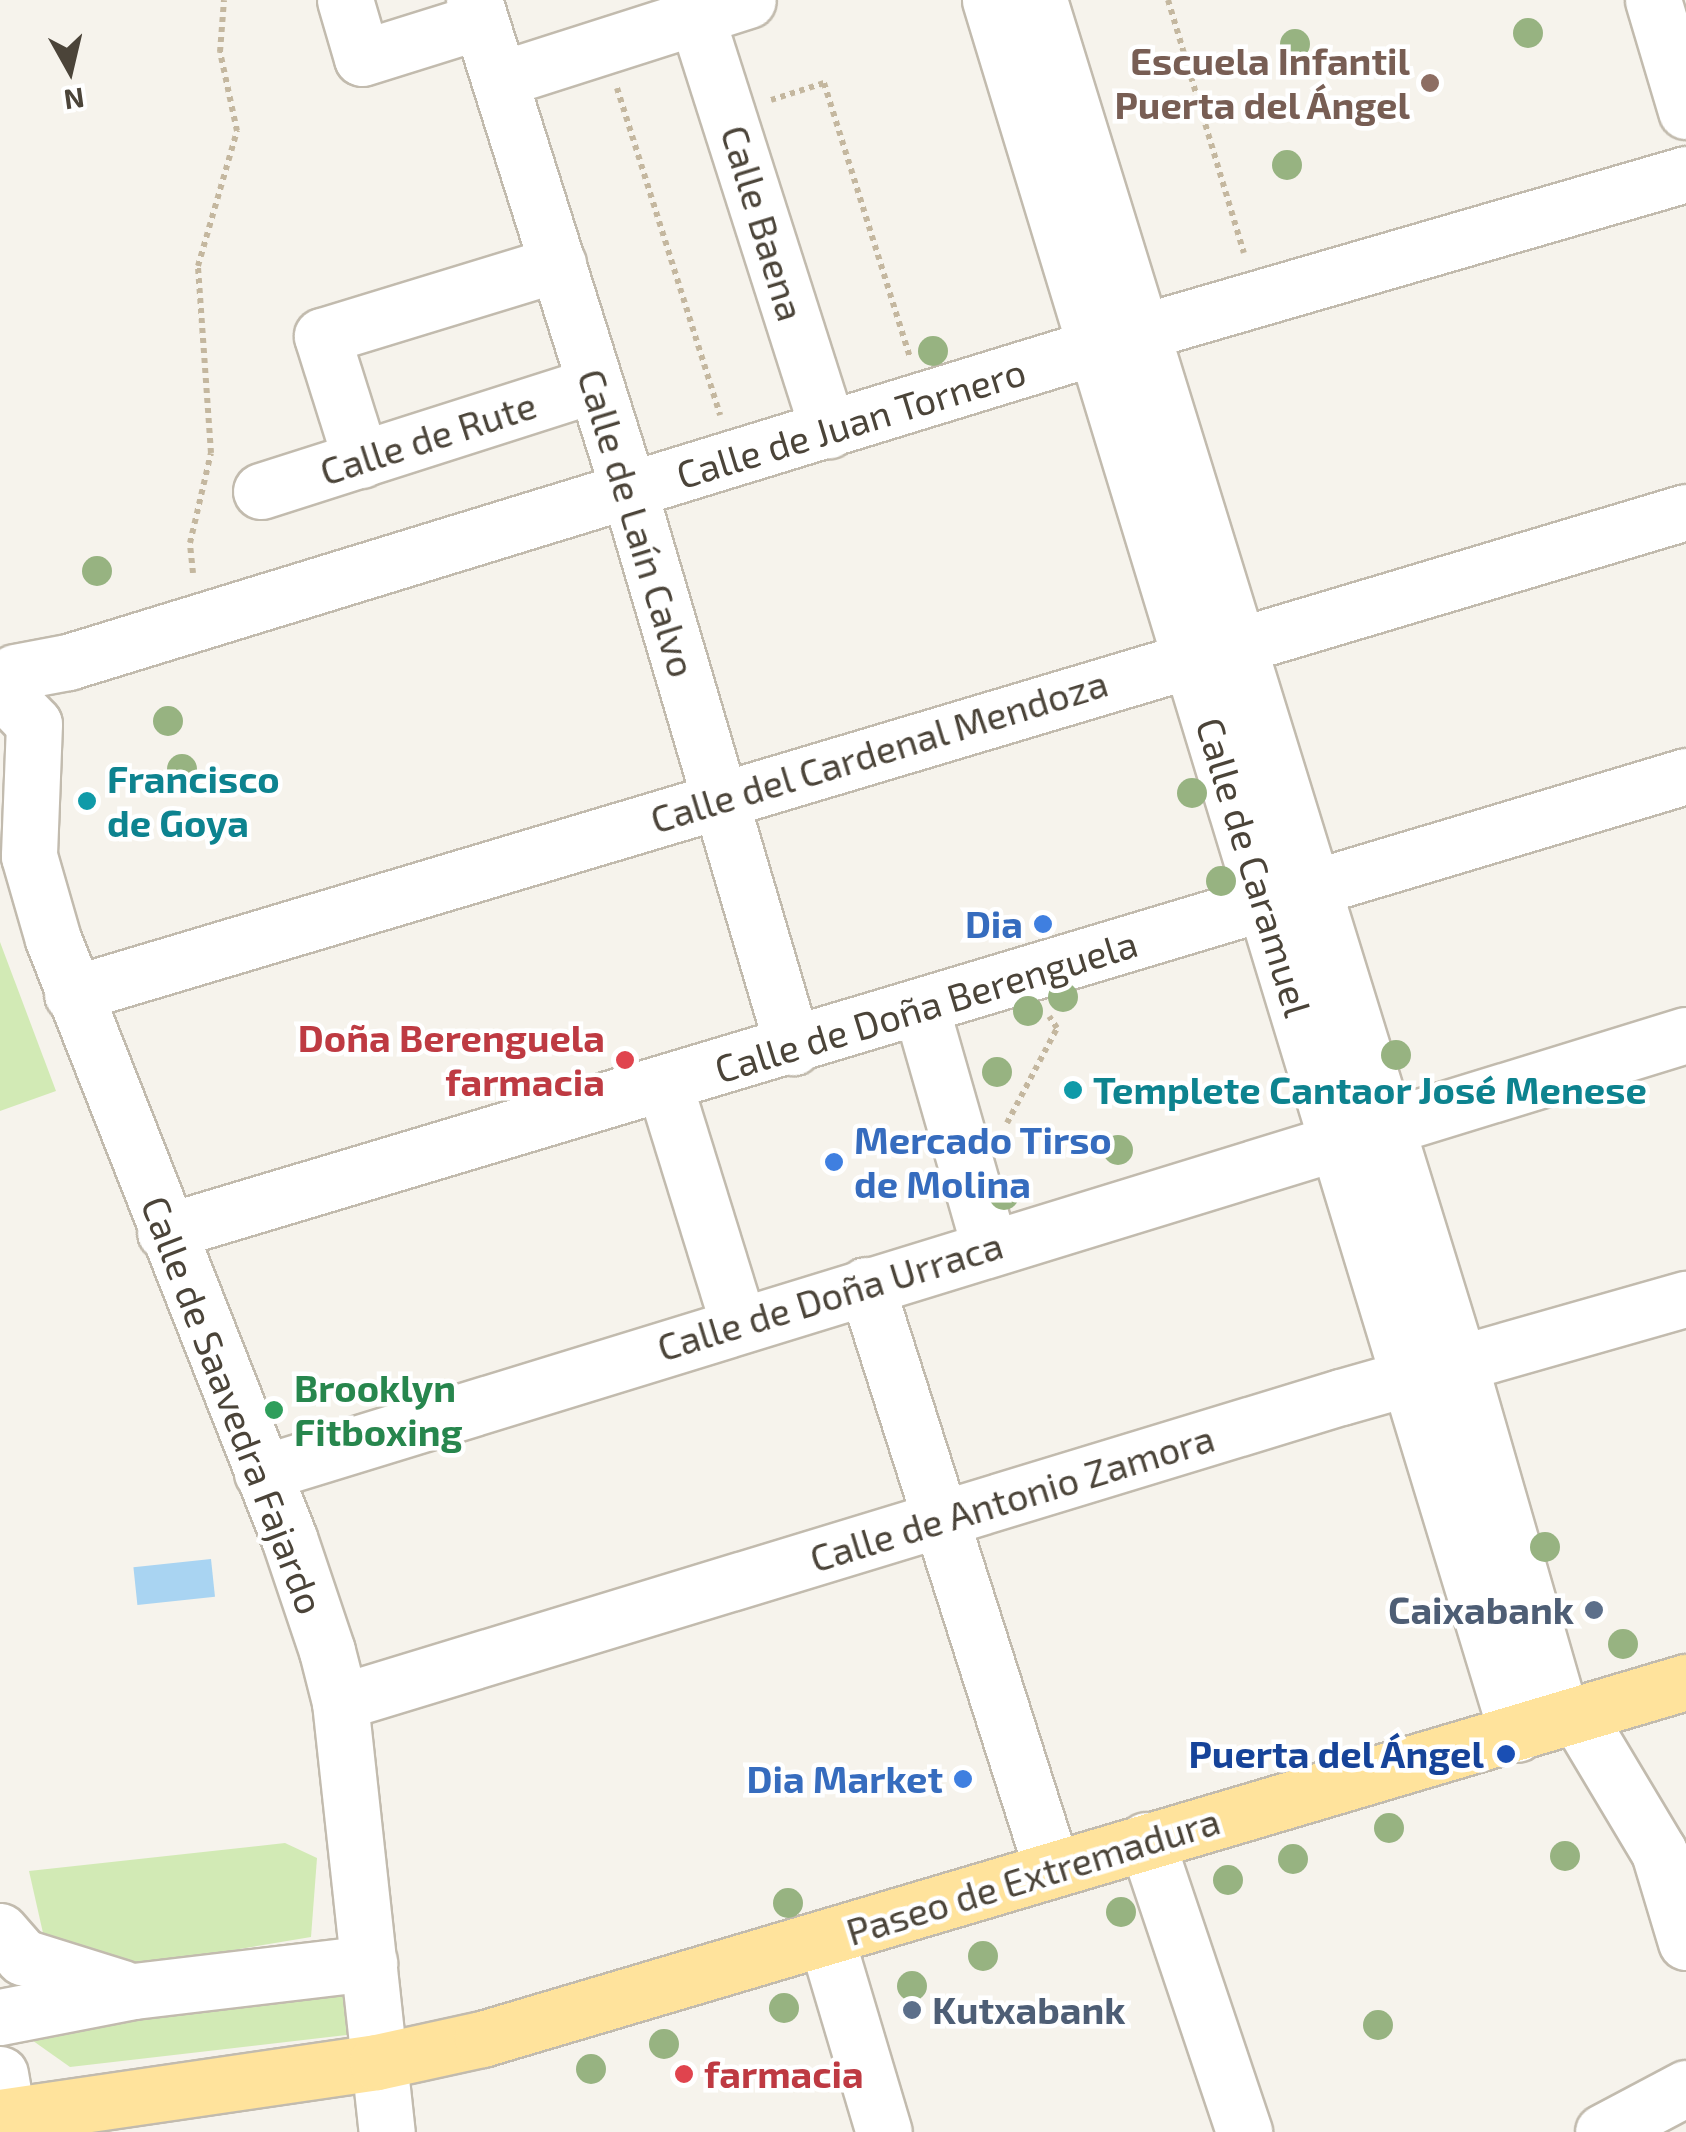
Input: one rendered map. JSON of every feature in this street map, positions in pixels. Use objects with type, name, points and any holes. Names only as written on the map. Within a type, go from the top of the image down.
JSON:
[{"type":"main road","name":"Paseo de Extremadura","points":[[4,2110],[378,2062],[482,2039],[1686,1682]]},
{"type":"street","points":[[345,0],[362,58],[477,10]]},
{"type":"street","points":[[500,78],[748,0]]},
{"type":"street","name":"Calle de Caramuel","points":[[990,0],[1118,340],[1435,1370],[1552,1722],[1659,1852],[1686,1942]]},
{"type":"street","name":"Calle de Caramuel","points":[[1039,0],[1118,340]]},
{"type":"street","points":[[1655,0],[1686,111]]},
{"type":"street","name":"Calle de Laín Calvo","points":[[477,10],[629,491],[793,1047]]},
{"type":"street","name":"Calle Baena","points":[[696,16],[828,430]]},
{"type":"street","name":"Calle de Juan Tornero","points":[[7,685],[196,623],[1118,340],[1686,174]]},
{"type":"street","points":[[360,460],[322,336],[558,264]]},
{"type":"street","name":"Calle de Rute","points":[[261,490],[594,385]]},
{"type":"street","name":"Calle del Cardenal Mendoza","points":[[72,994],[1686,512]]},
{"type":"street","name":"Calle de Saavedra Fajardo","points":[[7,685],[34,724],[29,856],[72,994],[262,1472],[340,1702],[387,2132]]},
{"type":"street","name":"Calle de Doña Berenguela","points":[[165,1232],[665,1087],[1686,776]]},
{"type":"street","points":[[921,1008],[990,1248]]},
{"type":"street","name":"Calle de Doña Urraca","points":[[262,1472],[1686,1035]]},
{"type":"street","points":[[665,1087],[738,1323]]},
{"type":"street","points":[[866,1285],[1052,1868]]},
{"type":"street","name":"Calle de Antonio Zamora","points":[[340,1702],[1435,1370],[1686,1299]]},
{"type":"street","points":[[1146,1840],[1244,2132]]},
{"type":"street","points":[[0,1931],[23,1957],[134,1991]]},
{"type":"street","points":[[826,1938],[884,2132]]},
{"type":"street","points":[[0,2016],[134,1991],[369,1963]]},
{"type":"street","points":[[1603,2132],[1686,2088]]},
{"type":"path","points":[[196,623],[190,543],[210,453],[211,402],[198,266],[237,131],[220,52],[224,0]]},
{"type":"path","points":[[1168,0],[1258,300]]},
{"type":"path","points":[[604,46],[734,459]]},
{"type":"path","points":[[728,114],[824,83],[924,401]]},
{"type":"path","points":[[1006,1136],[1007,1120],[1057,1028],[1043,1006],[1081,958]]},
{"type":"green space","points":[[0,942],[56,1091],[0,1111]]},
{"type":"green space","points":[[285,1843],[317,1858],[311,1937],[109,1971],[43,1933],[29,1871]]},
{"type":"green space","points":[[347,1980],[355,2034],[70,2067],[12,2026]]},
{"type":"water","points":[[211,1559],[215,1597],[137,1605],[133,1567]]},
{"type":"place","name":"Escuela Infantil Puerta del Ángel","points":[[1430,83]]},
{"type":"place","name":"Francisco de Goya","points":[[87,801]]},
{"type":"place","name":"Dia","points":[[1043,924]]},
{"type":"place","name":"Doña Berenguela farmacia","points":[[625,1060]]},
{"type":"place","name":"Templete Cantaor José Menese","points":[[1073,1090]]},
{"type":"place","name":"Mercado Tirso de Molina","points":[[834,1162]]},
{"type":"place","name":"Brooklyn Fitboxing","points":[[274,1410]]},
{"type":"place","name":"Caixabank","points":[[1594,1610]]},
{"type":"place","name":"Puerta del Ángel","points":[[1506,1754]]},
{"type":"place","name":"Dia Market","points":[[963,1779]]},
{"type":"place","name":"Kutxabank","points":[[912,2010]]},
{"type":"place","name":"farmacia","points":[[684,2074]]}]
